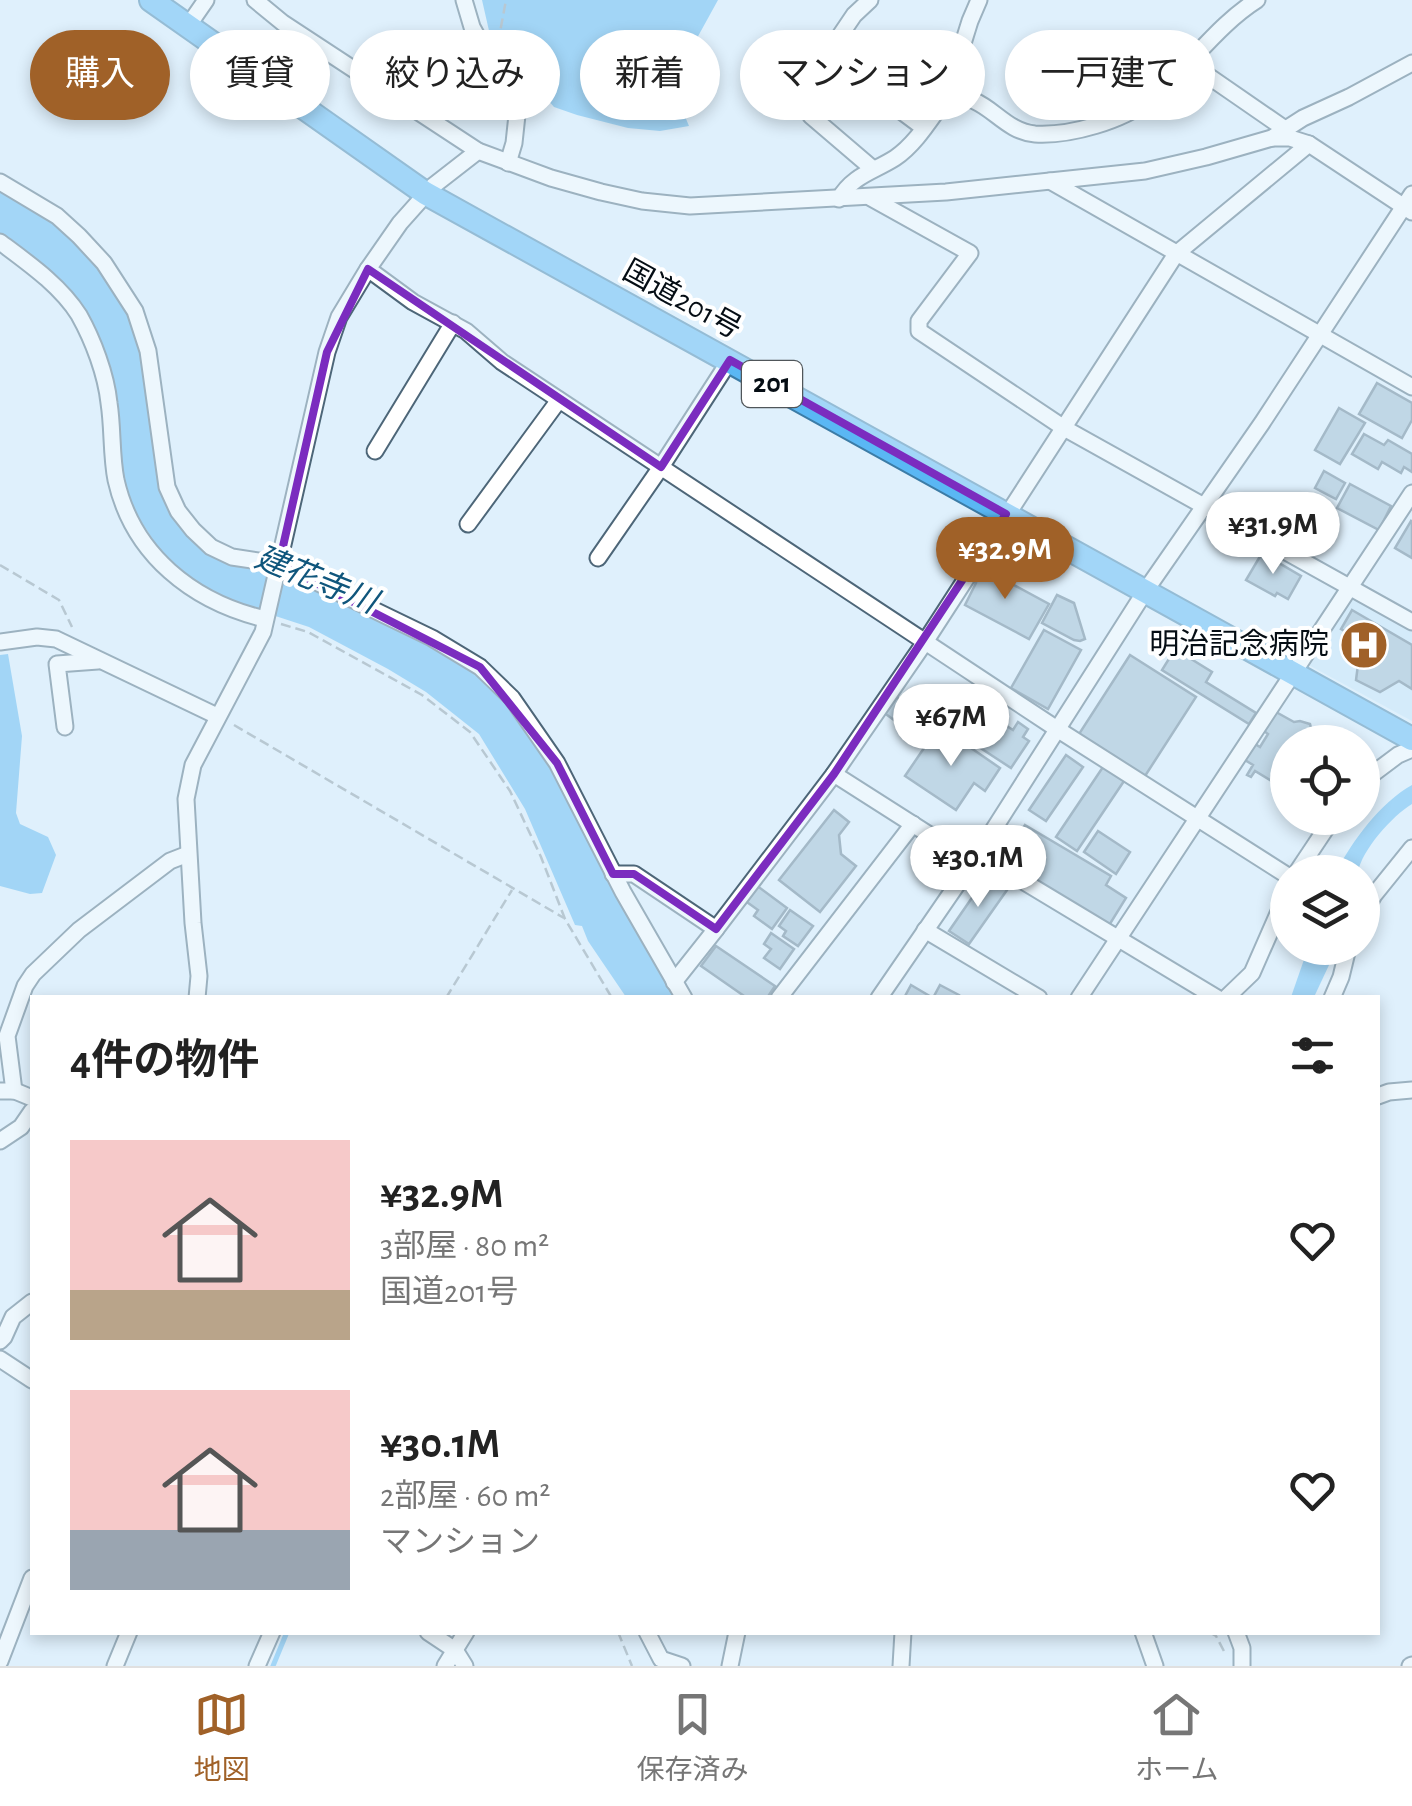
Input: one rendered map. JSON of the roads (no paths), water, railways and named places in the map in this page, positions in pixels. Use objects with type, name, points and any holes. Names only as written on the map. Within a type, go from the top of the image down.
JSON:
[{"type":"highway","name":"国道201号","points":[[151,0],[425,193],[1412,739]]},
{"type":"street","points":[[188,26],[206,0]]},
{"type":"street","points":[[255,0],[478,151],[601,192],[674,204],[748,204],[946,192],[1146,171],[1206,157],[1279,133],[1412,63]]},
{"type":"street","points":[[464,0],[472,27],[517,115],[508,164]]},
{"type":"street","points":[[844,30],[870,0]]},
{"type":"street","points":[[969,30],[979,0]]},
{"type":"street","points":[[1215,34],[1235,14],[1258,0]]},
{"type":"street","points":[[880,995],[975,858],[1146,590],[1409,204],[1308,144],[1279,133],[1215,83]]},
{"type":"street","points":[[985,108],[1030,134],[1061,134],[1110,120]]},
{"type":"street","points":[[816,120],[873,169]]},
{"type":"street","points":[[913,120],[924,128]]},
{"type":"street","points":[[839,199],[846,186],[896,157],[930,120]]},
{"type":"street","points":[[674,982],[834,774],[925,642],[1176,254],[1308,144]]},
{"type":"street","points":[[197,995],[200,976],[186,799],[193,765],[262,632],[327,352],[340,317],[400,223],[425,193],[478,151]]},
{"type":"street","points":[[1050,181],[1412,386]]},
{"type":"street","points":[[0,182],[57,216],[78,236],[104,262],[135,311],[152,370],[163,473],[178,511],[193,530],[211,547],[278,567],[432,638],[480,667],[512,698],[557,762],[682,995]]},
{"type":"street","points":[[869,197],[970,253],[919,321],[919,331],[1064,428],[1412,622]]},
{"type":"street","points":[[0,242],[42,273],[78,314],[96,353],[109,399],[116,480],[132,524],[162,566],[190,588],[221,605],[266,617]]},
{"type":"street","points":[[368,269],[413,302],[466,331],[502,362],[925,642],[1270,864]]},
{"type":"street","points":[[375,450],[453,323]]},
{"type":"street","points":[[598,558],[730,360]]},
{"type":"street","points":[[468,524],[559,400]]},
{"type":"street","points":[[1081,995],[1412,493]]},
{"type":"street","points":[[0,642],[37,637],[56,639],[217,716]]},
{"type":"street","points":[[65,728],[57,664],[102,660]]},
{"type":"street","points":[[1380,768],[1412,749]]},
{"type":"street","points":[[834,774],[913,824],[1212,995]]},
{"type":"street","points":[[781,995],[913,824]]},
{"type":"street","points":[[1380,888],[1412,848]]},
{"type":"street","points":[[7,1091],[7,1036],[33,974],[79,930],[170,861],[188,854]]},
{"type":"street","points":[[614,874],[634,874],[716,930]]},
{"type":"street","points":[[925,930],[1034,995]]},
{"type":"street","points":[[1229,995],[1252,973],[1270,932]]},
{"type":"street","points":[[1333,995],[1344,965]]},
{"type":"street","points":[[1380,1095],[1412,1090]]},
{"type":"street","points":[[0,1141],[22,1127],[30,1114]]},
{"type":"street","points":[[0,1341],[14,1316],[30,1304]]},
{"type":"street","points":[[0,1359],[30,1379]]},
{"type":"street","points":[[0,1661],[30,1583]]},
{"type":"street","points":[[116,1666],[129,1635]]},
{"type":"street","points":[[258,1666],[271,1635]]},
{"type":"street","points":[[432,1635],[455,1650],[466,1666]]},
{"type":"street","points":[[452,1635],[455,1650]]},
{"type":"street","points":[[445,1666],[464,1635]]},
{"type":"street","points":[[648,1635],[660,1660],[682,1666]]},
{"type":"street","points":[[730,1666],[736,1635]]},
{"type":"street","points":[[901,1666],[902,1635]]},
{"type":"street","points":[[1144,1635],[1155,1666]]},
{"type":"street","points":[[1237,1635],[1242,1666]]},
{"type":"street","points":[[435,1666],[455,1650]]},
{"type":"waterway","points":[[273,1666],[286,1635]]},
{"type":"place","name":"明治記念病院","points":[[1364,645]]},
{"type":"water label","name":"建花寺川","points":[[316,580]]}]
